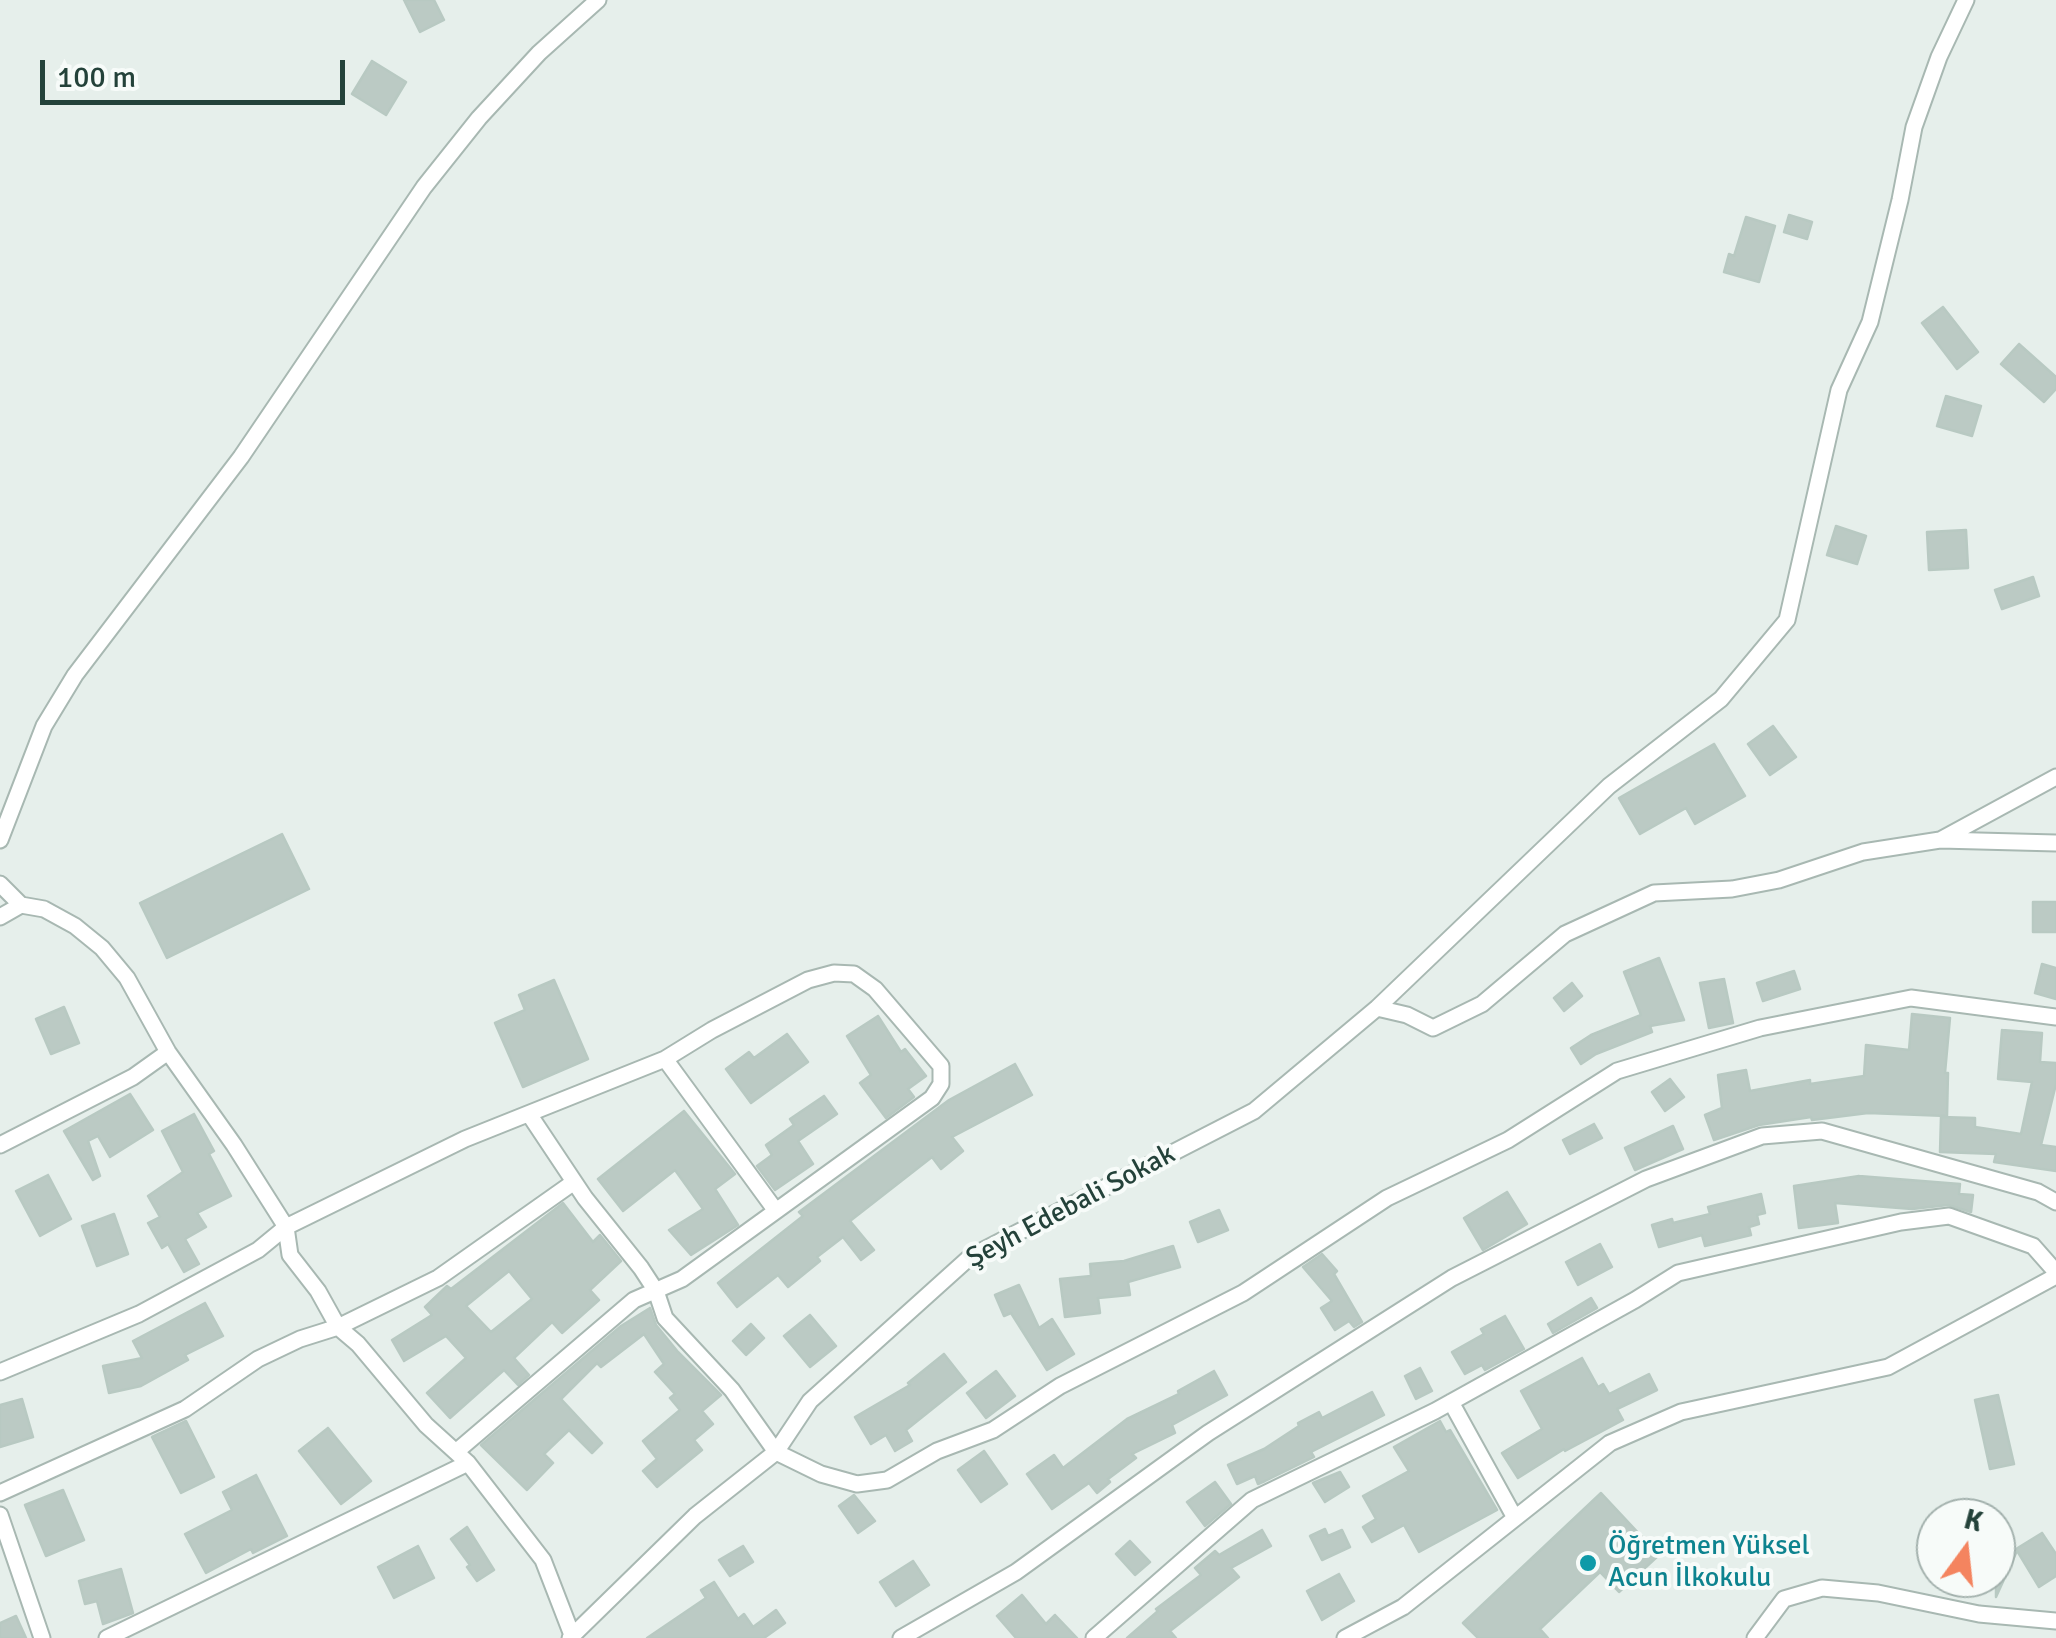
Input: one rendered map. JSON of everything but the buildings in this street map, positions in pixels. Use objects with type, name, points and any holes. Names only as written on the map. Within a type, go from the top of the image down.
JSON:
[{"type":"street","points":[[0,840],[44,726],[75,676],[241,456],[424,187],[527,66],[598,0]]},
{"type":"street","name":"Şeyh Edebali Sokak","points":[[571,1637],[695,1516],[776,1452],[810,1402],[970,1257],[1254,1111],[1376,1008],[1609,786],[1722,699],[1787,620],[1839,390],[1870,322],[1914,127],[1939,57],[1966,0]]},
{"type":"street","points":[[1940,840],[2056,776]]},
{"type":"street","points":[[1376,1008],[1433,1028],[1482,1004],[1566,934],[1654,893],[1748,886],[1780,880],[1862,852],[1940,840],[2056,843]]},
{"type":"street","points":[[0,884],[21,905],[44,910],[75,926],[102,948],[127,978],[168,1052],[286,1227],[290,1255],[318,1291],[338,1328],[358,1344],[426,1425],[463,1457],[543,1560],[571,1637]]},
{"type":"street","points":[[0,917],[21,905]]},
{"type":"street","points":[[0,1372],[140,1314],[258,1250],[286,1227],[466,1139],[665,1059],[808,980],[834,973],[854,974],[875,988],[941,1066],[941,1084],[932,1098],[682,1278],[634,1300],[463,1457],[107,1638]]},
{"type":"street","points":[[528,1114],[656,1291],[666,1318],[732,1390],[776,1452],[821,1474],[857,1484],[887,1480],[938,1451],[993,1430],[1060,1386],[1243,1292],[1387,1198],[1508,1140],[1617,1072],[1760,1028],[1910,998],[2056,1017]]},
{"type":"street","points":[[0,1145],[133,1077],[168,1052]]},
{"type":"street","points":[[665,1059],[776,1211]]},
{"type":"street","points":[[901,1638],[1016,1572],[1208,1433],[1452,1278],[1568,1217],[1679,1166],[1762,1136],[1822,1131],[2038,1192],[2056,1202]]},
{"type":"street","points":[[0,1493],[185,1409],[258,1359],[338,1328],[438,1278],[574,1182]]},
{"type":"street","points":[[1094,1638],[1252,1500],[1451,1402],[1678,1273],[1901,1222],[1949,1216],[2033,1246],[2056,1274],[1888,1367],[1681,1412],[1610,1444],[1402,1607],[1344,1638]]},
{"type":"street","points":[[1451,1402],[1516,1518]]},
{"type":"street","points":[[0,1515],[42,1638]]},
{"type":"street","points":[[1755,1638],[1784,1599],[1822,1588],[1878,1593],[1980,1614],[2056,1621]]},
{"type":"place","name":"Öğretmen Yüksel Acun İlkokulu","points":[[1588,1563]]}]
